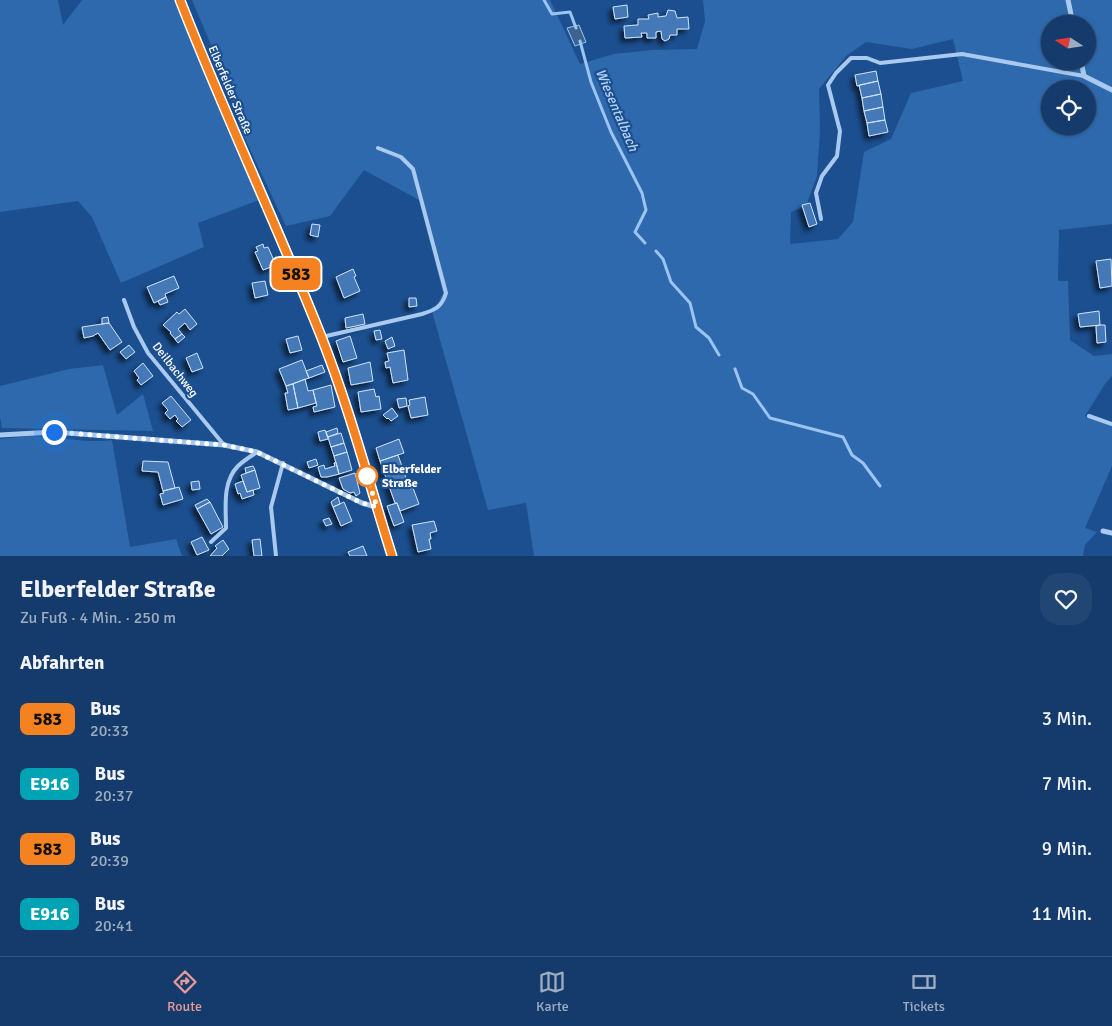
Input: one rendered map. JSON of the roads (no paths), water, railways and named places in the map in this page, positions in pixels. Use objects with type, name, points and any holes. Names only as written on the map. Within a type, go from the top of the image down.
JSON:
[{"type":"main road","name":"Elberfelder Straße","points":[[180,0],[218,95],[322,337],[392,556]]},
{"type":"street","points":[[1068,0],[1071,15]]},
{"type":"street","points":[[1083,70],[1084,76],[1112,90]]},
{"type":"street","points":[[0,435],[54,432],[224,445],[257,452],[362,503],[377,507]]},
{"type":"street","points":[[1103,531],[1112,533]]},
{"type":"lane","points":[[821,219],[816,193],[822,176],[837,156],[840,131],[828,85],[836,73],[851,58],[867,58],[880,63],[962,54],[1084,76]]},
{"type":"lane","points":[[322,337],[436,310],[443,302],[446,293],[412,169],[401,157],[378,148]]},
{"type":"lane","name":"Deilbachweg","points":[[124,300],[134,328],[148,353],[224,445]]},
{"type":"lane","points":[[1089,416],[1112,424]]},
{"type":"lane","points":[[211,542],[226,528],[226,494],[229,479],[237,467],[257,452]]},
{"type":"lane","points":[[276,556],[271,507],[283,463]]},
{"type":"waterway","name":"Wiesentalbach","points":[[544,0],[552,14],[570,12],[576,28]]},
{"type":"waterway","name":"Wiesentalbach","points":[[580,41],[591,82],[611,132],[642,193],[646,210],[635,232],[645,243]]},
{"type":"waterway","name":"Wiesentalbach","points":[[656,251],[663,259],[671,282],[690,303],[696,327],[709,338],[719,355]]},
{"type":"waterway","name":"Wiesentalbach","points":[[735,369],[742,388],[753,394],[770,418],[843,437],[852,455],[863,463],[880,486]]},
{"type":"place","name":"Elberfelder Straße","points":[[367,476]]}]
